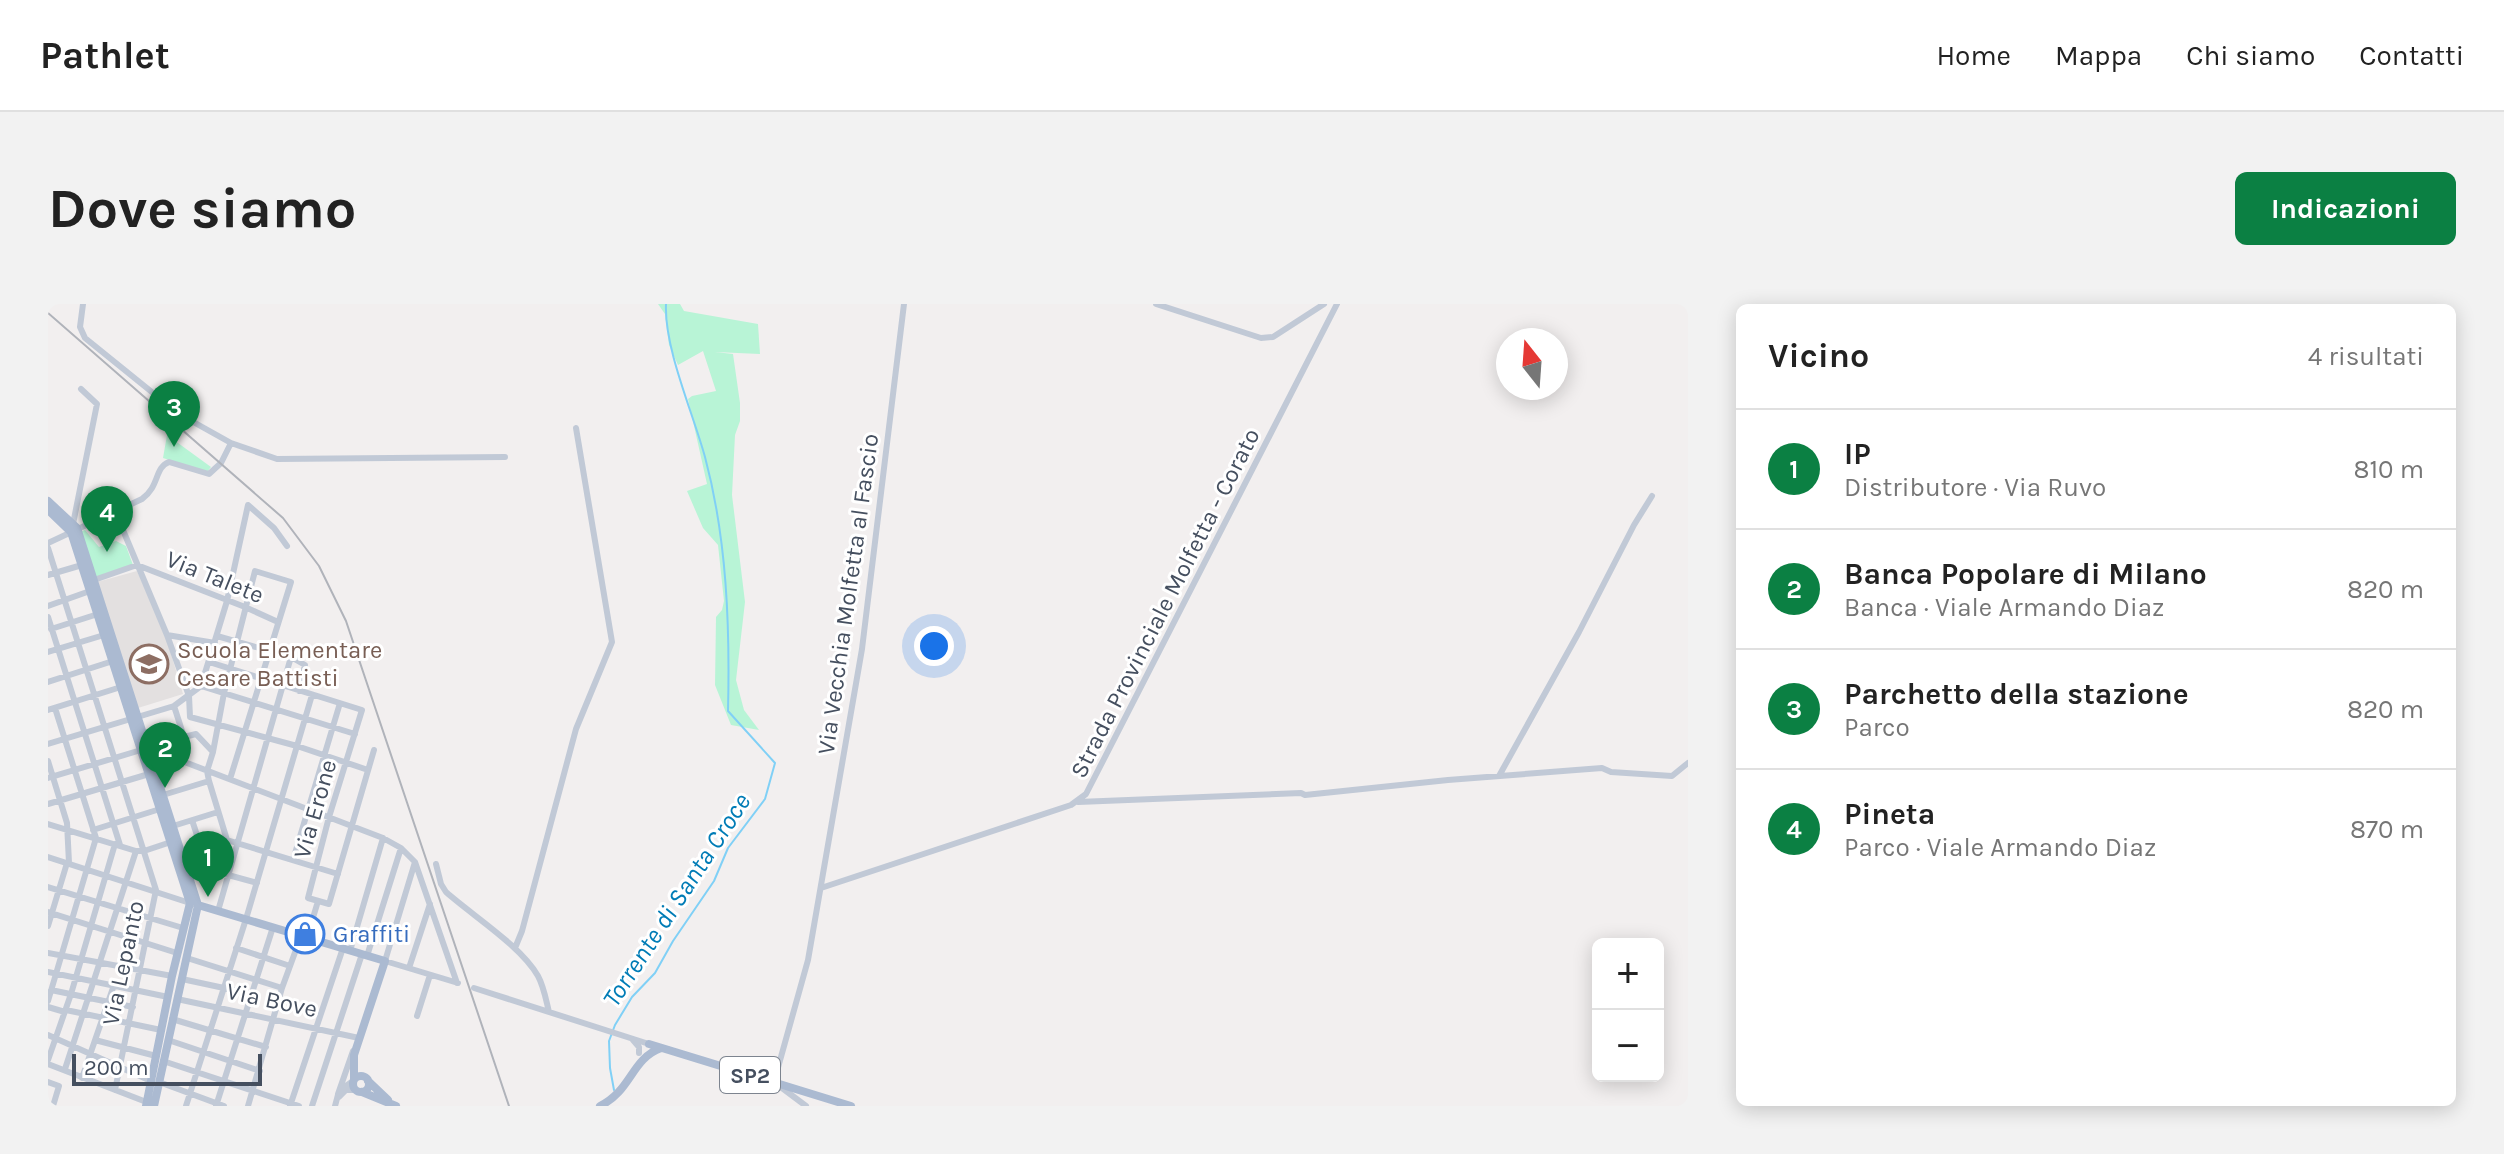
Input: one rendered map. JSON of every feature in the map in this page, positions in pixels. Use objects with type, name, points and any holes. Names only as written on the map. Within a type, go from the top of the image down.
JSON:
[{"type":"main road","points":[[48,501],[73,528],[94,580],[149,774],[194,904],[183,928],[177,953],[172,1019],[168,1040],[159,1059]]},
{"type":"main road","points":[[48,510],[73,528],[104,635],[135,718]]},
{"type":"main road","points":[[144,749],[163,795],[194,904],[187,958],[177,977]]},
{"type":"main road","points":[[194,904],[385,961],[355,1052],[356,1086]]},
{"type":"main road","points":[[152,1105],[161,1030],[173,998]]},
{"type":"main road","name":"SP2","points":[[645,1050],[661,1048],[851,1106]]},
{"type":"main road","points":[[600,1106],[612,1099],[631,1078],[645,1050]]},
{"type":"main road","points":[[355,1052],[367,1079],[367,1089],[356,1086]]},
{"type":"main road","points":[[356,1086],[359,1076],[367,1079],[394,1104]]},
{"type":"main road","points":[[356,1086],[394,1104]]},
{"type":"street","points":[[83,304],[80,327],[85,338],[179,414],[231,443],[277,459],[505,457]]},
{"type":"street","name":"Via Vecchia Molfetta al Fascio","points":[[774,1082],[801,987],[862,649],[904,304]]},
{"type":"street","points":[[1156,304],[1261,338],[1273,337],[1324,304]]},
{"type":"street","name":"Strada Provinciale Molfetta - Corato","points":[[821,888],[1078,802],[1092,784],[1337,304]]},
{"type":"street","points":[[73,528],[97,404],[81,389]]},
{"type":"street","points":[[515,948],[576,729],[612,642],[576,428]]},
{"type":"street","points":[[156,890],[140,851],[134,817],[72,622],[52,574],[48,546],[73,528],[151,493],[163,464],[169,462],[209,474],[221,463],[231,443]]},
{"type":"street","points":[[1499,776],[1652,496]]},
{"type":"street","points":[[48,744],[174,706],[201,686],[227,601],[248,505],[274,528],[287,546]]},
{"type":"street","points":[[115,511],[167,635],[189,696],[190,717],[297,746],[368,770]]},
{"type":"street","points":[[52,574],[82,565]]},
{"type":"street","points":[[94,580],[137,565]]},
{"type":"street","name":"Via Talete","points":[[137,565],[278,622]]},
{"type":"street","points":[[230,779],[291,582],[255,571],[224,693],[207,771],[209,781],[227,840],[338,874]]},
{"type":"street","points":[[48,606],[90,591]]},
{"type":"street","points":[[50,629],[98,614]]},
{"type":"street","points":[[48,617],[118,845],[48,1066],[65,1069],[152,1105]]},
{"type":"street","points":[[48,652],[104,635]]},
{"type":"street","points":[[167,635],[238,641],[291,657],[305,665],[299,691]]},
{"type":"street","points":[[218,911],[291,657]]},
{"type":"street","points":[[48,682],[113,661]]},
{"type":"street","points":[[209,662],[340,703],[293,860]]},
{"type":"street","points":[[201,686],[355,734]]},
{"type":"street","points":[[48,1001],[96,838],[65,739],[52,709],[121,687]]},
{"type":"street","points":[[186,1106],[246,919],[312,695]]},
{"type":"street","name":"Via Erone","points":[[318,901],[308,898],[362,710],[340,703]]},
{"type":"street","points":[[174,706],[184,737]]},
{"type":"street","points":[[51,777],[196,734],[213,752]]},
{"type":"street","points":[[144,749],[281,798],[401,848],[415,862],[458,983],[385,961],[415,862]]},
{"type":"street","points":[[248,1106],[290,966],[318,901],[329,904],[374,750]]},
{"type":"street","points":[[48,761],[67,830],[68,863],[48,926]]},
{"type":"street","points":[[1078,802],[1305,795],[1602,768],[1611,772],[1672,776],[1688,763]]},
{"type":"street","points":[[48,804],[149,774]]},
{"type":"street","points":[[163,795],[209,781]]},
{"type":"street","points":[[93,830],[160,809]]},
{"type":"street","points":[[173,826],[218,812]]},
{"type":"street","points":[[192,820],[210,870],[257,883]]},
{"type":"street","points":[[48,824],[140,851],[171,842]]},
{"type":"street","points":[[291,1105],[383,838]]},
{"type":"street","points":[[312,1106],[401,848]]},
{"type":"street","points":[[65,1069],[127,881],[140,851]]},
{"type":"street","points":[[48,856],[194,904]]},
{"type":"street","points":[[185,865],[204,860]]},
{"type":"street","points":[[436,864],[446,892],[515,948],[536,972],[549,1012]]},
{"type":"street","points":[[48,887],[183,928]]},
{"type":"street","name":"Via Lepanto","points":[[115,1090],[156,890]]},
{"type":"street","points":[[409,968],[430,904]]},
{"type":"street","points":[[50,913],[177,953]]},
{"type":"street","points":[[48,1035],[120,1068],[219,1105],[273,927]]},
{"type":"street","points":[[236,948],[290,966]]},
{"type":"street","points":[[48,953],[252,994]]},
{"type":"street","points":[[187,958],[282,988]]},
{"type":"street","name":"Via Bove","points":[[48,972],[359,1038]]},
{"type":"street","points":[[417,1016],[430,975]]},
{"type":"street","points":[[82,1078],[114,985]]},
{"type":"street","points":[[474,988],[629,1037],[645,1050]]},
{"type":"street","points":[[50,990],[133,1007]]},
{"type":"street","points":[[48,1007],[161,1030]]},
{"type":"street","points":[[172,1019],[266,1047]]},
{"type":"street","points":[[629,1037],[645,1050]]},
{"type":"street","points":[[95,1040],[125,1047],[299,1106]]},
{"type":"street","points":[[168,1040],[260,1071]]},
{"type":"street","points":[[336,1100],[350,1056],[355,1052]]},
{"type":"street","points":[[48,1082],[59,1086],[53,1106]]},
{"type":"street","points":[[774,1082],[806,1106]]},
{"type":"street","points":[[336,1100],[345,1085],[356,1086]]},
{"type":"shaded area","name":"Scuola Elementare Cesare Battisti","points":[[137,571],[165,634],[183,694],[138,708],[97,582]]},
{"type":"green space","points":[[658,304],[680,304],[684,311],[758,324],[760,354],[715,352],[733,354],[740,403],[732,495],[745,602],[736,680],[744,710],[759,730],[731,725],[715,685],[716,617],[724,601],[718,545],[703,528],[687,491],[707,484],[688,399],[716,391],[703,351],[678,365],[669,345],[665,314]]},
{"type":"green space","points":[[167,435],[211,467],[207,472],[163,458]]},
{"type":"green space","points":[[85,530],[99,547],[116,541],[126,546],[133,565],[95,578],[79,532]]},
{"type":"waterway","name":"Torrente di Santa Croce","points":[[614,1090],[609,1041],[615,1025],[632,997],[655,973],[714,881],[728,848],[765,799],[775,763],[728,711],[727,615],[718,519],[705,457],[674,360],[666,304]]},
{"type":"railway","points":[[48,313],[283,518],[319,566],[346,621],[509,1106]]},
{"type":"place","name":"Parchetto della stazione","points":[[174,447]]},
{"type":"place","name":"Pineta","points":[[107,552]]},
{"type":"place","name":"Scuola Elementare Cesare Battisti","points":[[149,664]]},
{"type":"place","name":"Banca Popolare di Milano","points":[[165,788]]},
{"type":"place","name":"IP","points":[[208,897]]},
{"type":"place","name":"Graffiti","points":[[305,934]]}]
